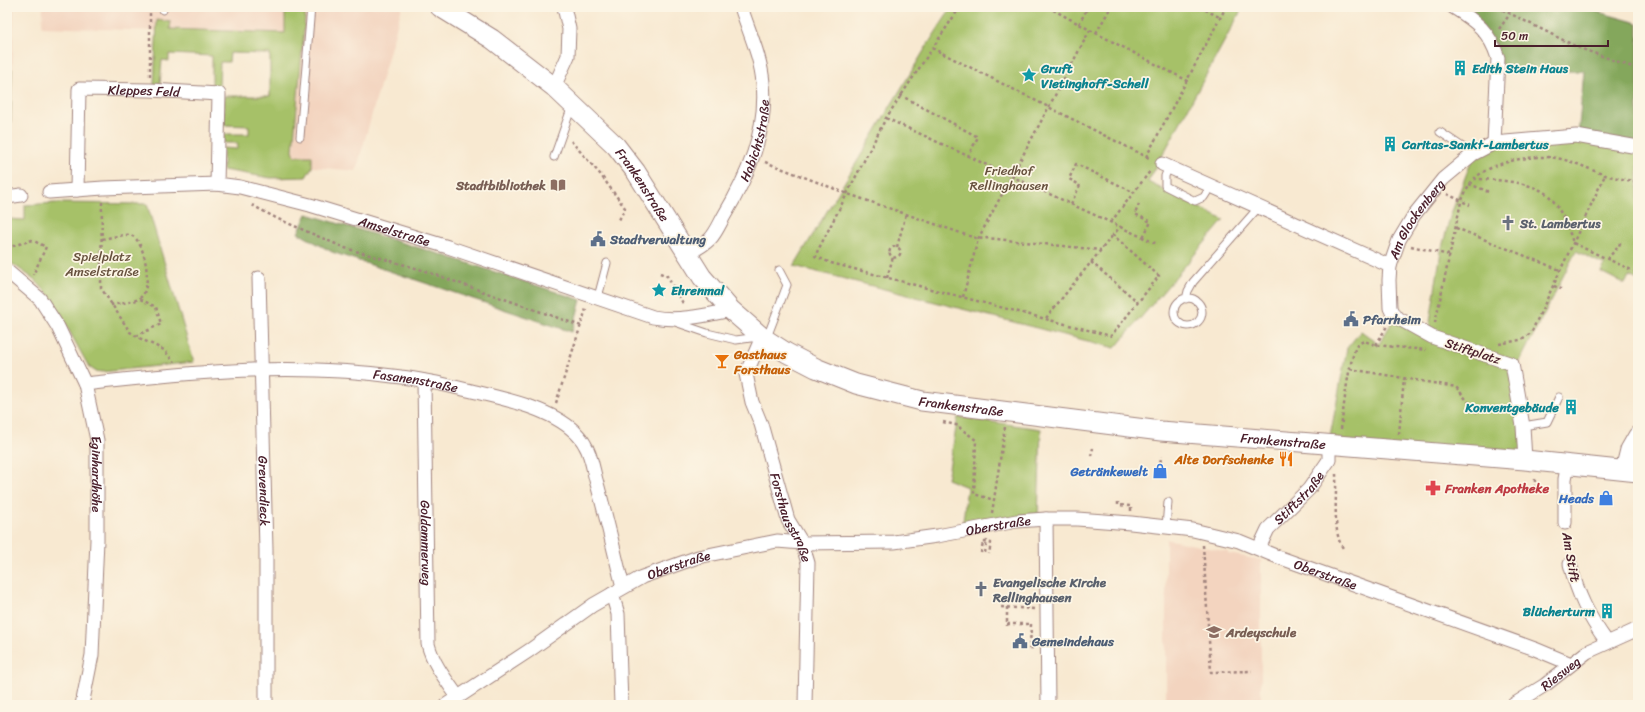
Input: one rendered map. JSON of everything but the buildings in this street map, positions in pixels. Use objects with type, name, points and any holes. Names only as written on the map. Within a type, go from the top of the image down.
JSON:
[{"type":"main road","name":"Frankenstraße","points":[[440,7],[492,39],[554,87],[616,146],[636,172],[687,254],[712,288],[731,310],[764,338],[787,353],[816,368],[856,384],[907,398],[940,404],[1329,452],[1398,449],[1631,471]]},
{"type":"main road","points":[[1631,471],[1630,450],[1638,436]]},
{"type":"street","points":[[554,87],[568,56],[569,29],[564,7]]},
{"type":"street","name":"Habichtstraße","points":[[687,254],[704,245],[711,238],[729,208],[753,158],[763,119],[763,84],[759,62],[741,7]]},
{"type":"street","points":[[1453,7],[1470,17],[1490,36],[1498,58],[1494,143]]},
{"type":"street","name":"Kleppes Feld","points":[[77,190],[79,89],[150,90],[219,94],[217,184]]},
{"type":"street","name":"Am Glockenberg","points":[[1160,165],[1211,186],[1390,266],[1399,240],[1414,215],[1436,186],[1473,154],[1494,143],[1576,136],[1638,147]]},
{"type":"street","name":"Amselstraße","points":[[48,192],[103,188],[217,184],[240,187],[310,205],[426,240],[595,296],[653,317],[665,319],[692,318],[731,310]]},
{"type":"street","points":[[7,197],[21,195]]},
{"type":"street","name":"Stiftplatz","points":[[1390,266],[1390,308],[1394,316],[1432,338],[1512,364],[1523,426],[1525,460]]},
{"type":"street","name":"Eginhardhöhe","points":[[7,271],[40,299],[58,327],[85,384],[97,440],[97,540],[92,655],[82,705]]},
{"type":"street","name":"Grevendieck","points":[[259,278],[266,550],[266,705]]},
{"type":"street","name":"Forsthausstraße","points":[[764,338],[746,374],[752,402],[761,424],[788,520],[802,543],[808,563],[805,705]]},
{"type":"street","name":"Fasanenstraße","points":[[85,384],[177,374],[261,370],[347,372],[401,377],[424,381],[496,397],[530,407],[552,417],[575,432],[586,446],[606,517],[618,590],[621,705]]},
{"type":"street","name":"Goldammerweg","points":[[424,381],[428,644],[431,656],[436,666],[458,697]]},
{"type":"street","name":"Stiftstraße","points":[[1260,548],[1268,529],[1309,489],[1329,452]]},
{"type":"street","name":"Am Stift","points":[[1565,523],[1565,479],[1568,464]]},
{"type":"street","points":[[1046,518],[1048,705]]},
{"type":"street","name":"Oberstraße","points":[[446,705],[530,650],[593,605],[618,590],[642,577],[698,557],[778,541],[802,543],[894,542],[1017,521],[1046,518],[1166,527],[1204,533],[1239,541],[1260,548],[1278,557],[1536,649],[1570,664]]},
{"type":"street","name":"Am Stift","points":[[1570,564],[1577,590],[1592,620],[1607,642]]},
{"type":"street","points":[[1607,642],[1638,630]]},
{"type":"street","name":"Riesweg","points":[[1513,705],[1545,685],[1587,652],[1607,642]]},
{"type":"lane","points":[[300,137],[311,7]]},
{"type":"lane","points":[[554,157],[573,104]]},
{"type":"lane","points":[[1440,132],[1473,154]]},
{"type":"lane","points":[[1160,165],[1165,176],[1165,186],[1195,201],[1204,197],[1211,186]]},
{"type":"lane","points":[[1186,299],[1193,282],[1258,208]]},
{"type":"lane","points":[[595,296],[606,263]]},
{"type":"lane","points":[[665,319],[707,333],[736,340],[764,338],[787,284],[779,270]]},
{"type":"lane","points":[[1523,426],[1547,422],[1559,397]]},
{"type":"lane","points":[[1166,527],[1168,502]]},
{"type":"path","points":[[7,23],[8,7]]},
{"type":"path","points":[[150,7],[150,90]]},
{"type":"path","points":[[960,7],[886,118],[815,256],[831,263],[1111,336],[1159,276],[1113,235]]},
{"type":"path","points":[[1048,7],[1188,81]]},
{"type":"path","points":[[1079,24],[1088,7]]},
{"type":"path","points":[[1096,33],[1111,7]]},
{"type":"path","points":[[1200,7],[1221,18]]},
{"type":"path","points":[[1146,157],[1188,81],[1226,7]]},
{"type":"path","points":[[1497,7],[1577,47],[1638,70]]},
{"type":"path","points":[[1490,36],[1501,27],[1510,14]]},
{"type":"path","points":[[963,297],[978,240],[1011,175],[1090,30]]},
{"type":"path","points":[[932,48],[1160,165],[1133,192],[1111,222]]},
{"type":"path","points":[[900,95],[978,136],[968,156]]},
{"type":"path","points":[[886,118],[1157,244]]},
{"type":"path","points":[[562,133],[588,159],[625,208],[619,220]]},
{"type":"path","points":[[1432,338],[1461,202],[1469,184],[1474,179],[1485,171],[1502,164],[1535,157],[1555,157],[1574,162],[1605,175],[1638,182]]},
{"type":"path","points":[[753,158],[848,194],[978,240],[987,238],[1101,250]]},
{"type":"path","points":[[1070,204],[1080,185],[1069,179],[1076,164],[1133,192]]},
{"type":"path","points":[[1497,344],[1505,344],[1520,340],[1531,333],[1605,175]]},
{"type":"path","points":[[1474,179],[1494,179],[1522,184],[1549,196],[1565,222],[1574,243],[1638,273]]},
{"type":"path","points":[[1469,184],[1487,191],[1486,194]]},
{"type":"path","points":[[240,187],[247,202],[276,218],[345,248],[419,269],[581,326]]},
{"type":"path","points":[[103,188],[101,288],[124,324],[136,336],[164,350],[171,357],[175,364],[177,374]]},
{"type":"path","points":[[1450,197],[1470,205]]},
{"type":"path","points":[[1139,204],[1135,214],[1150,222],[1143,237]]},
{"type":"path","points":[[896,247],[906,214]]},
{"type":"path","points":[[1046,318],[1121,226]]},
{"type":"path","points":[[1456,228],[1560,270]]},
{"type":"path","points":[[102,240],[130,235],[138,244],[147,267],[145,294],[140,299],[111,305]]},
{"type":"path","points":[[7,248],[32,240],[46,247],[27,288]]},
{"type":"path","points":[[1399,240],[1411,246],[1449,255]]},
{"type":"path","points":[[1606,259],[1619,246],[1620,243],[1618,241]]},
{"type":"path","points":[[893,257],[890,255],[889,250],[892,247],[896,247]]},
{"type":"path","points":[[893,257],[898,256],[900,253],[900,249],[896,247]]},
{"type":"path","points":[[887,278],[893,257]]},
{"type":"path","points":[[1091,262],[1138,302]]},
{"type":"path","points":[[660,273],[667,276],[692,318]]},
{"type":"path","points":[[1554,286],[1561,289]]},
{"type":"path","points":[[552,417],[581,326],[595,296]]},
{"type":"path","points":[[136,336],[160,324],[156,307],[140,299]]},
{"type":"path","points":[[1376,344],[1383,331]]},
{"type":"path","points":[[1343,417],[1350,370],[1354,352],[1358,345],[1364,341],[1376,344],[1435,351],[1446,343]]},
{"type":"path","points":[[1350,370],[1456,387],[1479,415]]},
{"type":"path","points":[[1398,449],[1404,379]]},
{"type":"path","points":[[940,404],[938,421],[960,426],[960,428],[976,440],[974,494],[994,500],[1002,444]]},
{"type":"path","points":[[1090,456],[1092,448]]},
{"type":"path","points":[[1329,452],[1336,470],[1337,530],[1340,543],[1343,548]]},
{"type":"path","points":[[1160,468],[1161,456]]},
{"type":"path","points":[[1534,488],[1535,484]]},
{"type":"path","name":"Am Stift","points":[[1565,523],[1570,564]]},
{"type":"path","points":[[1204,533],[1202,547],[1210,672],[1252,671]]},
{"type":"path","points":[[981,552],[983,542],[991,543],[989,554]]},
{"type":"path","points":[[985,553],[987,543]]},
{"type":"path","points":[[1000,607],[1046,610]]},
{"type":"path","points":[[1007,607],[1007,625],[1031,624],[1030,648],[1033,648]]},
{"type":"shaded area","points":[[7,7],[14,7],[9,187],[7,187]]},
{"type":"shaded area","points":[[43,7],[402,7],[356,171],[293,165],[303,40],[157,31],[42,27]]},
{"type":"shaded area","name":"Ardeyschule","points":[[1166,539],[1228,552],[1228,554],[1261,560],[1261,705],[1166,705]]},
{"type":"green space","points":[[285,7],[306,7],[293,150],[295,156],[312,156],[312,167],[306,177],[271,178],[223,170],[223,148],[237,149],[238,143],[224,143],[224,134],[249,134],[249,126],[224,125],[224,96],[270,96],[270,54],[230,53],[229,62],[220,62],[219,87],[212,86],[212,56],[169,54],[169,61],[162,60],[160,85],[154,85],[157,20],[171,22],[170,29],[285,33]]},
{"type":"green space","name":"Friedhof Rellinghausen","points":[[952,7],[1243,7],[1148,182],[1224,220],[1115,348],[794,266],[928,44]]},
{"type":"green space","points":[[1454,7],[1580,7],[1638,23],[1638,146],[1578,136],[1584,71],[1500,72],[1497,48]]},
{"type":"green space","points":[[7,68],[12,69],[10,149],[7,149]]},
{"type":"green space","points":[[1576,137],[1638,148],[1638,280],[1629,276],[1625,284],[1601,272],[1605,265],[1576,251],[1514,373],[1524,459],[1329,442],[1347,348],[1361,331],[1379,344],[1395,317],[1428,335],[1441,251],[1451,214],[1474,154],[1494,144]]},
{"type":"green space","name":"Spielplatz Amselstraße","points":[[55,203],[147,204],[194,362],[102,372],[95,371],[89,367],[50,296],[34,279],[7,260],[7,219],[25,220],[25,205]]},
{"type":"green space","points":[[307,214],[446,256],[581,300],[572,332],[332,252],[298,233]]},
{"type":"green space","points":[[958,417],[1041,429],[1038,518],[962,530],[967,487],[947,479]]},
{"type":"place","name":"Edith Stein Haus","points":[[1460,68]]},
{"type":"place","name":"Gruft Vietinghoff-Schell","points":[[1029,75]]},
{"type":"place","name":"Caritas-Sankt-Lambertus","points":[[1390,144]]},
{"type":"place","name":"Stadtbibliothek","points":[[558,185]]},
{"type":"place","name":"St. Lambertus","points":[[1508,223]]},
{"type":"place","name":"Stadtverwaltung","points":[[598,239]]},
{"type":"place","name":"Ehrenmal","points":[[659,290]]},
{"type":"place","name":"Pfarrheim","points":[[1351,319]]},
{"type":"place","name":"Gasthaus Forsthaus","points":[[722,361]]},
{"type":"place","name":"Konventgebäude","points":[[1571,407]]},
{"type":"place","name":"Alte Dorfschenke","points":[[1286,459]]},
{"type":"place","name":"Getränkewelt","points":[[1160,471]]},
{"type":"place","name":"Franken Apotheke","points":[[1433,488]]},
{"type":"place","name":"Heads","points":[[1606,498]]},
{"type":"place","name":"Evangelische Kirche Rellinghausen","points":[[981,589]]},
{"type":"place","name":"Blücherturm","points":[[1607,611]]},
{"type":"place","name":"Ardeyschule","points":[[1214,632]]},
{"type":"place","name":"Gemeindehaus","points":[[1020,641]]}]
